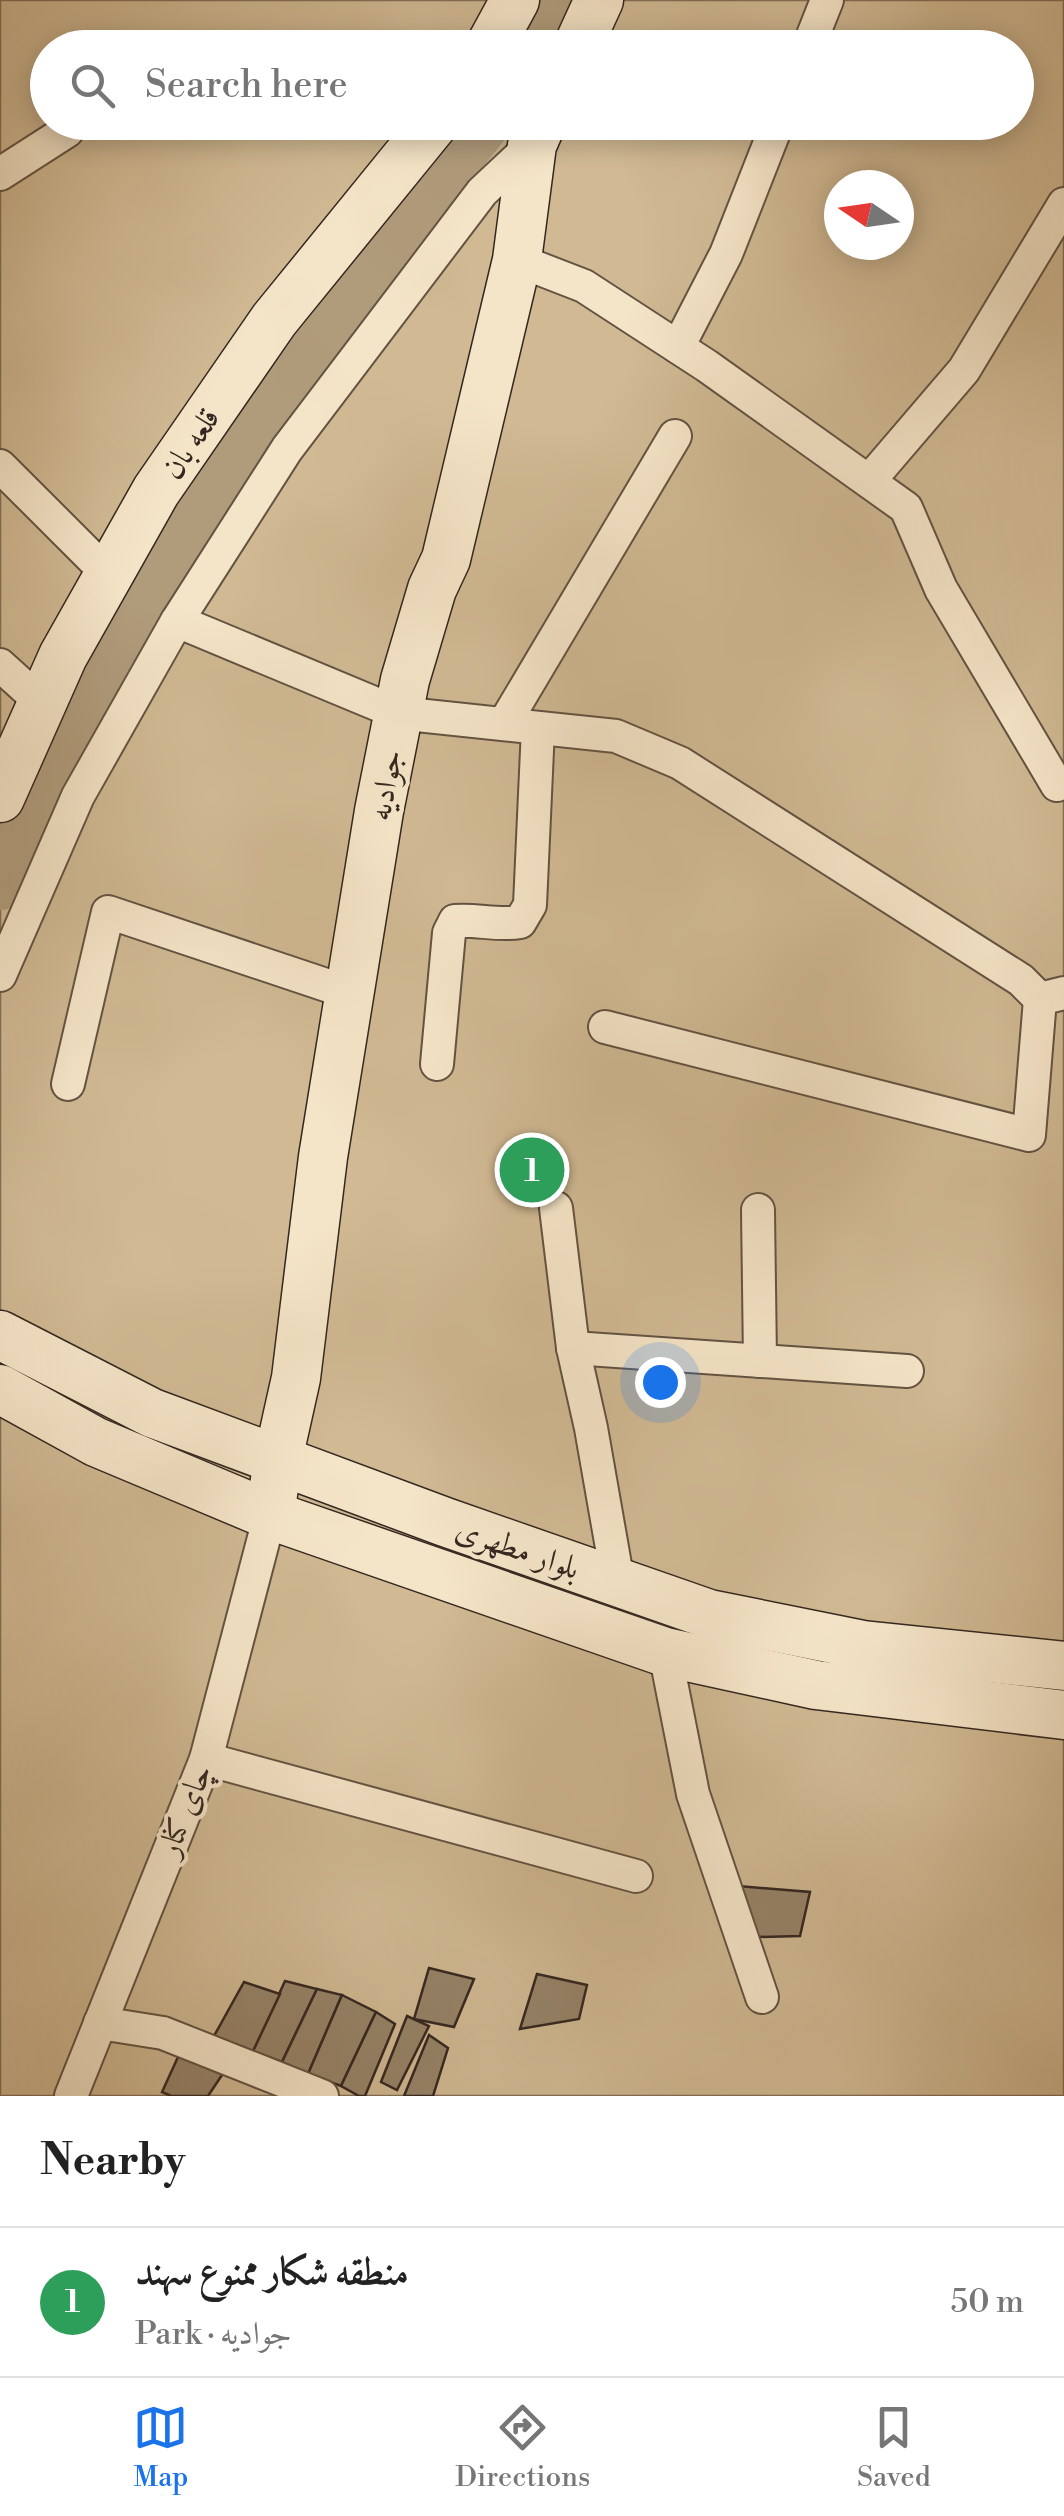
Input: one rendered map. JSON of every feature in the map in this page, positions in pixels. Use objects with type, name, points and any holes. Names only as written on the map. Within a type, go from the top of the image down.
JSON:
[{"type":"main road","points":[[499,30],[514,0]]},
{"type":"main road","points":[[585,30],[599,0]]},
{"type":"main road","name":"قلعه بان","points":[[0,798],[63,656],[156,492],[274,320],[420,140]]},
{"type":"main road","name":"جوادیه","points":[[270,1515],[296,1378],[323,1157],[379,811],[405,680],[432,589],[446,559],[517,260],[536,140]]},
{"type":"main road","name":"بلوار مطهری","points":[[0,1335],[152,1413],[445,1522],[709,1614],[863,1645],[1064,1666]]},
{"type":"main road","name":"بلوار مطهری","points":[[0,1388],[96,1442],[270,1515],[665,1652],[816,1685],[1064,1715]]},
{"type":"street","points":[[815,30],[827,0]]},
{"type":"street","points":[[0,174],[52,140]]},
{"type":"street","points":[[0,975],[78,796],[177,622],[287,449],[482,192],[531,140]]},
{"type":"street","points":[[678,347],[726,254],[771,140]]},
{"type":"street","points":[[869,482],[964,370],[1064,204]]},
{"type":"street","points":[[517,260],[584,286],[678,347],[906,508],[941,589],[1057,785]]},
{"type":"street","points":[[504,724],[675,436]]},
{"type":"street","points":[[0,466],[109,575]]},
{"type":"street","points":[[177,622],[398,714],[616,736],[680,763],[1052,996],[1030,1135],[605,1027]]},
{"type":"street","points":[[0,664],[42,704]]},
{"type":"street","points":[[437,1064],[450,933],[455,921],[474,919],[506,925],[520,922],[530,905],[538,728]]},
{"type":"street","points":[[68,1084],[108,912],[350,993]]},
{"type":"street","points":[[556,1208],[573,1348],[618,1582]]},
{"type":"street","points":[[758,1210],[760,1361]]},
{"type":"street","points":[[573,1348],[907,1371]]},
{"type":"street","name":"چای کنار","points":[[71,2096],[206,1759],[270,1515]]},
{"type":"street","points":[[665,1652],[693,1794],[762,1997]]},
{"type":"street","points":[[206,1759],[636,1876]]},
{"type":"street","points":[[100,2023],[163,2033],[322,2096]]},
{"type":"shaded area","points":[[0,0],[1064,0],[1064,2096],[0,2096]]},
{"type":"building","points":[[738,1886],[810,1892],[800,1936],[757,1937]]},
{"type":"building","points":[[429,1968],[474,1979],[454,2027],[414,2019]]},
{"type":"building","points":[[537,1974],[587,1985],[579,2019],[520,2029]]},
{"type":"building","points":[[285,1981],[317,1989],[282,2062],[253,2051]]},
{"type":"building","points":[[244,1982],[280,1994],[253,2051],[214,2036]]},
{"type":"building","points":[[317,1989],[342,1995],[308,2074],[282,2062]]},
{"type":"building","points":[[342,1995],[376,2012],[341,2086],[308,2074]]},
{"type":"building","points":[[376,2012],[395,2024],[365,2096],[359,2096],[341,2086]]},
{"type":"building","points":[[407,2016],[429,2026],[397,2090],[381,2082]]},
{"type":"building","points":[[429,2035],[448,2048],[433,2096],[404,2096]]},
{"type":"building","points":[[183,2046],[228,2066],[208,2096],[171,2096],[162,2092]]},
{"type":"waterway","points":[[544,30],[561,0]]},
{"type":"waterway","points":[[0,881],[141,594],[268,402],[467,140]]},
{"type":"place","name":"منطقه شکار ممنوع سهند","points":[[532,1170]]}]
